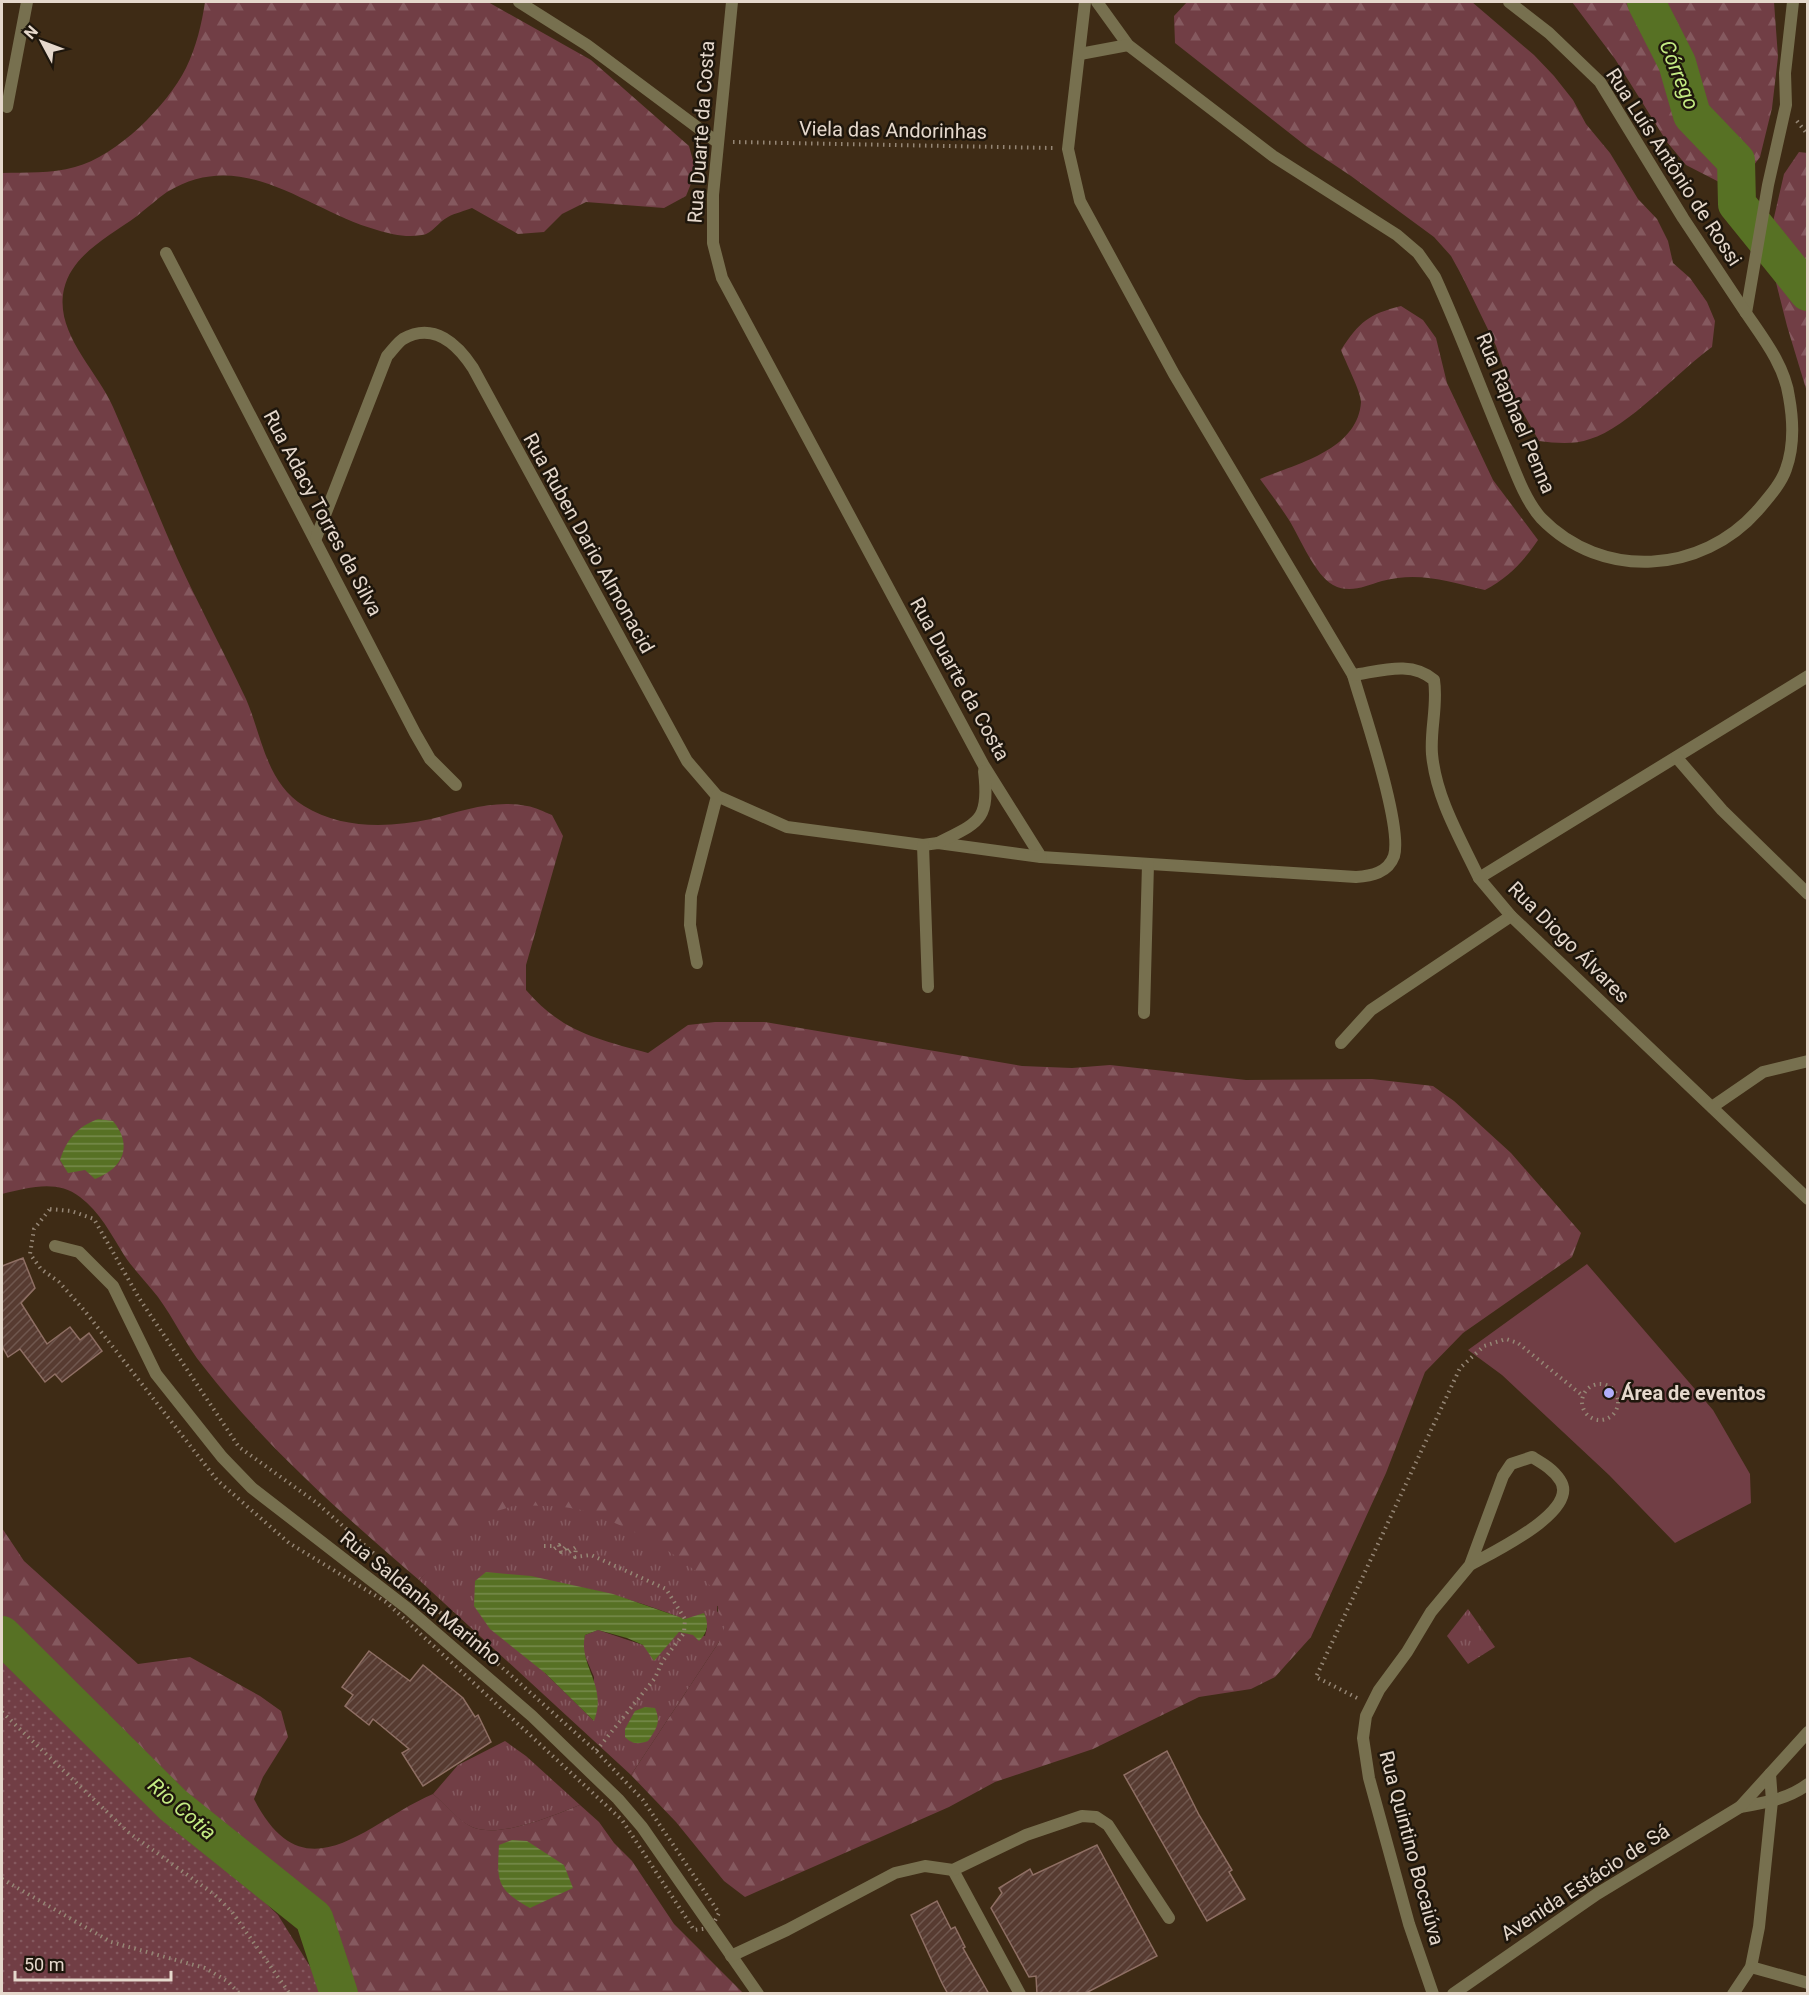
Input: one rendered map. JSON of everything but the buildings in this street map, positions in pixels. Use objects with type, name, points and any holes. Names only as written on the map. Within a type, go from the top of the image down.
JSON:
[{"type":"street","points":[[7,107],[27,2]]},
{"type":"street","points":[[519,2],[588,45],[717,142]]},
{"type":"street","name":"Rua Duarte da Costa","points":[[732,2],[713,195],[713,243],[722,278],[984,766],[1041,856]]},
{"type":"street","points":[[1041,856],[1356,877],[1374,876],[1385,868],[1393,858],[1397,839],[1375,750],[1353,675],[1174,374],[1080,201],[1068,149],[1085,2]]},
{"type":"street","name":"Rua Raphael Penna","points":[[1097,2],[1128,45],[1273,156],[1361,210],[1418,253],[1435,277],[1519,479],[1540,517],[1570,540],[1598,554],[1631,562],[1642,562],[1675,560],[1712,549],[1746,524],[1769,498],[1786,470],[1792,438],[1789,395],[1773,354],[1746,313]]},
{"type":"street","name":"Rua Luís Antônio de Rossi","points":[[1509,2],[1549,33],[1600,82],[1683,218],[1746,313]]},
{"type":"street","points":[[1746,313],[1768,185],[1786,105],[1785,73],[1793,2]]},
{"type":"street","points":[[1080,54],[1128,45]]},
{"type":"street","name":"Rua Adacy Torres da Silva","points":[[166,253],[430,759],[456,785]]},
{"type":"street","name":"Rua Ruben Dario Almonacid","points":[[316,538],[387,356],[403,339],[422,334],[440,336],[459,347],[473,368],[687,761],[717,796],[787,827],[923,845],[938,843],[1041,856]]},
{"type":"street","points":[[1353,675],[1413,668],[1423,671],[1434,680],[1436,694],[1431,722],[1436,782],[1479,878]]},
{"type":"street","name":"Rua Diogo Álvares","points":[[1808,676],[1479,878],[1510,916],[1808,1199]]},
{"type":"street","points":[[1677,758],[1722,810],[1808,894]]},
{"type":"street","name":"Rua Ruben Dario Almonacid","points":[[938,843],[973,825],[984,811],[987,798],[984,766]]},
{"type":"street","points":[[697,963],[690,925],[691,896],[717,796]]},
{"type":"street","points":[[923,845],[928,987]]},
{"type":"street","points":[[1144,1013],[1148,864]]},
{"type":"street","points":[[1341,1043],[1371,1010],[1510,916]]},
{"type":"street","points":[[1712,1107],[1763,1072],[1808,1061]]},
{"type":"street","name":"Rua Saldanha Marinho","points":[[55,1246],[79,1251],[113,1286],[156,1374],[222,1457],[252,1488],[407,1608],[532,1716],[618,1799],[642,1827],[758,1994]]},
{"type":"street","name":"Rua Quintino Bocaiúva","points":[[1432,1994],[1409,1924],[1369,1778],[1363,1738],[1366,1716],[1431,1612],[1470,1565],[1503,1476],[1511,1464],[1532,1456],[1562,1481],[1564,1494],[1555,1510],[1528,1532],[1470,1565]]},
{"type":"street","name":"Avenida Estácio de Sá","points":[[1454,1994],[1597,1894],[1740,1807],[1808,1732]]},
{"type":"street","points":[[1733,1994],[1751,1967],[1765,1886],[1772,1802],[1770,1774]]},
{"type":"street","name":"Avenida Estácio de Sá","points":[[1740,1807],[1772,1802],[1797,1792],[1808,1784]]},
{"type":"street","points":[[731,1956],[787,1930],[895,1873],[925,1866],[953,1870],[1026,1835],[1082,1816],[1096,1817],[1108,1825],[1169,1918]]},
{"type":"street","points":[[953,1870],[1020,1994]]},
{"type":"street","points":[[1751,1967],[1808,1983]]},
{"type":"path","name":"Viela das Andorinhas","points":[[717,142],[1068,149]]},
{"type":"path","points":[[1371,1705],[1317,1677],[1460,1368],[1484,1346],[1506,1339],[1518,1343],[1583,1396],[1586,1413],[1595,1419],[1612,1414],[1617,1404],[1615,1393],[1607,1385],[1590,1387],[1583,1396]]},
{"type":"path","points":[[544,1546],[552,1546],[554,1549],[559,1545],[561,1552],[566,1546],[568,1553],[576,1547],[575,1557],[591,1555],[666,1589],[685,1619],[684,1634],[662,1662],[655,1678],[596,1751]]},
{"type":"path","points":[[2,1712],[128,1832],[215,1895],[232,1912],[290,1994]]},
{"type":"path","points":[[2,1879],[111,1942],[205,1968],[227,1981],[240,1994]]},
{"type":"green space","points":[[205,2],[488,2],[591,60],[689,146],[696,171],[686,196],[664,208],[586,202],[562,214],[544,232],[518,234],[472,208],[448,217],[426,234],[416,236],[388,233],[351,221],[275,186],[249,178],[222,175],[195,179],[167,192],[93,247],[75,266],[64,289],[63,305],[65,321],[71,336],[113,407],[177,558],[246,699],[273,772],[291,796],[318,814],[365,825],[415,822],[478,807],[503,804],[530,807],[552,815],[563,836],[526,965],[526,990],[553,1016],[596,1038],[648,1053],[688,1025],[715,1022],[765,1022],[1022,1066],[1072,1068],[1110,1065],[1246,1080],[1372,1079],[1433,1086],[1454,1101],[1511,1153],[1581,1233],[1572,1257],[1463,1333],[1425,1372],[1386,1473],[1311,1637],[1275,1677],[1251,1689],[1199,1697],[1093,1749],[995,1782],[949,1807],[745,1897],[724,1881],[676,1822],[631,1775],[719,1642],[718,1606],[437,1562],[419,1580],[306,1479],[253,1425],[197,1358],[158,1297],[128,1261],[105,1224],[87,1203],[71,1191],[52,1187],[42,1186],[2,1194],[2,173],[48,172],[75,167],[91,161],[124,141],[167,98],[186,68],[196,44]]},
{"type":"green space","points":[[1187,2],[1472,2],[1534,55],[1554,76],[1573,100],[1586,124],[1610,153],[1638,199],[1657,219],[1668,241],[1673,263],[1690,278],[1707,302],[1715,321],[1712,347],[1636,412],[1605,433],[1577,442],[1539,441],[1513,395],[1496,346],[1451,256],[1434,237],[1306,146],[1175,43],[1174,16]]},
{"type":"green space","points":[[1572,2],[1774,2],[1778,57],[1772,108],[1760,157],[1745,177],[1721,183],[1686,165],[1667,142],[1615,59]]},
{"type":"green space","points":[[1799,152],[1808,153],[1807,392],[1768,251],[1784,174]]},
{"type":"green space","points":[[1401,306],[1423,320],[1436,338],[1447,383],[1493,480],[1538,540],[1515,568],[1485,590],[1422,577],[1396,578],[1351,589],[1339,588],[1326,580],[1314,565],[1289,520],[1260,479],[1323,453],[1349,432],[1357,418],[1361,402],[1341,350],[1353,332],[1366,320],[1381,312]]},
{"type":"green space","name":"Área de eventos","points":[[1587,1264],[1713,1410],[1750,1474],[1751,1503],[1675,1543],[1609,1475],[1502,1375],[1468,1350]]},
{"type":"green space","points":[[516,1505],[557,1506],[581,1510],[616,1523],[676,1556],[694,1569],[718,1597],[717,1611],[726,1623],[719,1642],[631,1775],[419,1580],[475,1518]],"holes":[[[579,1587],[644,1604],[707,1628],[705,1636],[679,1632],[643,1645],[598,1630],[585,1635],[582,1649],[594,1677],[593,1720],[545,1673]]]},
{"type":"green space","points":[[2,1528],[24,1561],[138,1664],[190,1657],[260,1696],[281,1711],[288,1737],[263,1777],[254,1799],[274,1829],[294,1844],[316,1849],[338,1844],[361,1834],[433,1794],[457,1817],[472,1827],[484,1830],[512,1828],[542,1820],[580,1805],[599,1822],[614,1843],[632,1861],[674,1924],[743,1993],[353,1993],[326,1924],[302,1893],[226,1826],[183,1798],[125,1748],[90,1709],[33,1656],[2,1615]]},
{"type":"green space","points":[[1468,1609],[1495,1647],[1468,1664],[1447,1636]]},
{"type":"green space","points":[[2,1660],[130,1772],[278,1915],[311,1968],[322,1993],[2,1993]]},
{"type":"green space","points":[[505,1741],[526,1756],[580,1805],[542,1820],[512,1828],[484,1830],[462,1821],[433,1794],[458,1765]]},
{"type":"shaded area","points":[[98,1119],[113,1121],[119,1130],[124,1147],[119,1162],[113,1169],[95,1179],[85,1170],[68,1173],[60,1160],[66,1146],[79,1130]]},
{"type":"shaded area","points":[[486,1572],[531,1576],[613,1594],[685,1619],[704,1613],[707,1620],[706,1631],[699,1641],[693,1635],[679,1632],[654,1661],[643,1645],[627,1638],[598,1630],[585,1635],[585,1656],[598,1697],[594,1721],[545,1673],[490,1629],[474,1606],[475,1581]]},
{"type":"shaded area","points":[[645,1707],[655,1708],[658,1717],[657,1725],[648,1741],[633,1743],[625,1737],[625,1729],[635,1711]]},
{"type":"shaded area","points":[[512,1840],[527,1841],[564,1865],[573,1888],[530,1908],[511,1895],[501,1883],[498,1857],[499,1845]]},
{"type":"waterway","name":"Córrego","points":[[1646,2],[1677,63],[1692,115],[1736,161],[1737,204],[1808,292]]},
{"type":"waterway","name":"Rio Cotia","points":[[2,1635],[173,1805],[314,1918],[339,1994]]},
{"type":"place","name":"Área de eventos","points":[[1609,1393]]}]
